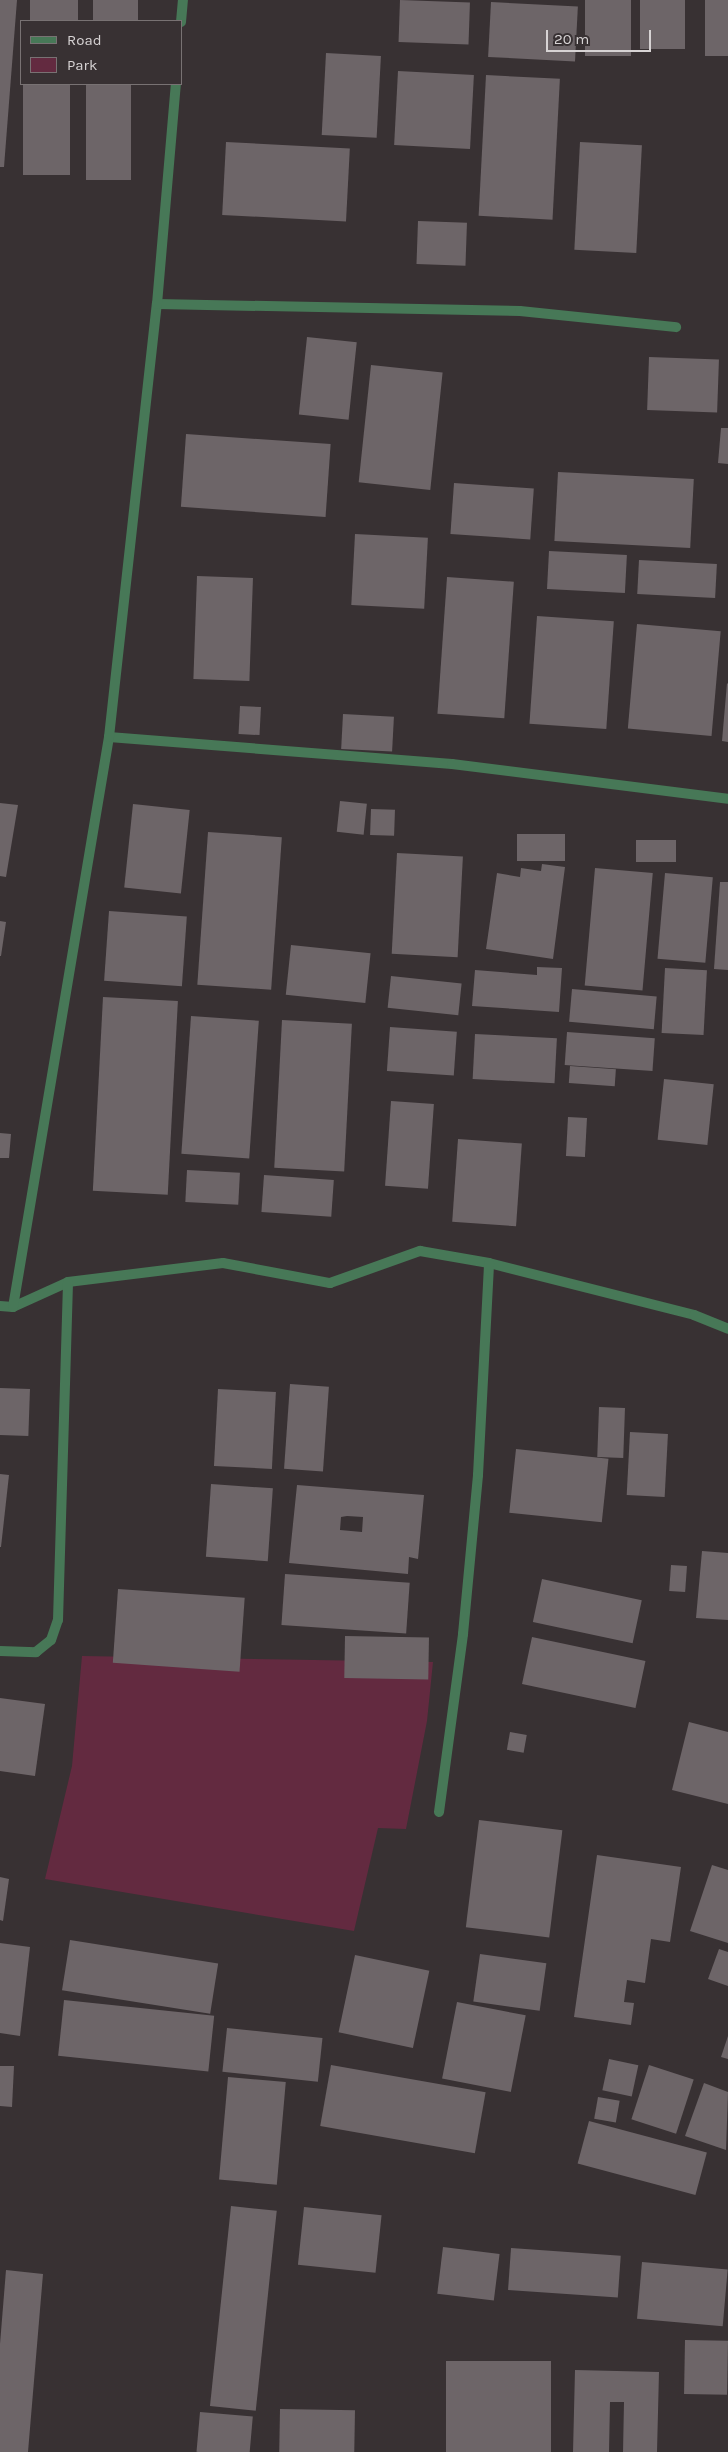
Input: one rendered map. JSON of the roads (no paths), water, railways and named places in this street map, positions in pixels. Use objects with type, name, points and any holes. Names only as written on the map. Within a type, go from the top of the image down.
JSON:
[{"type":"street","points":[[181,20],[183,0]]},
{"type":"street","points":[[13,1307],[109,737],[157,304],[176,85]]},
{"type":"street","points":[[157,304],[520,311],[676,328]]},
{"type":"street","points":[[109,737],[452,764],[728,799]]},
{"type":"street","points":[[0,1306],[13,1307],[68,1282],[223,1263],[330,1283],[420,1250],[489,1263],[694,1315],[728,1329]]},
{"type":"street","points":[[439,1812],[463,1634],[478,1475],[489,1263]]},
{"type":"street","points":[[0,1651],[36,1652],[51,1640],[58,1620],[68,1282]]}]
